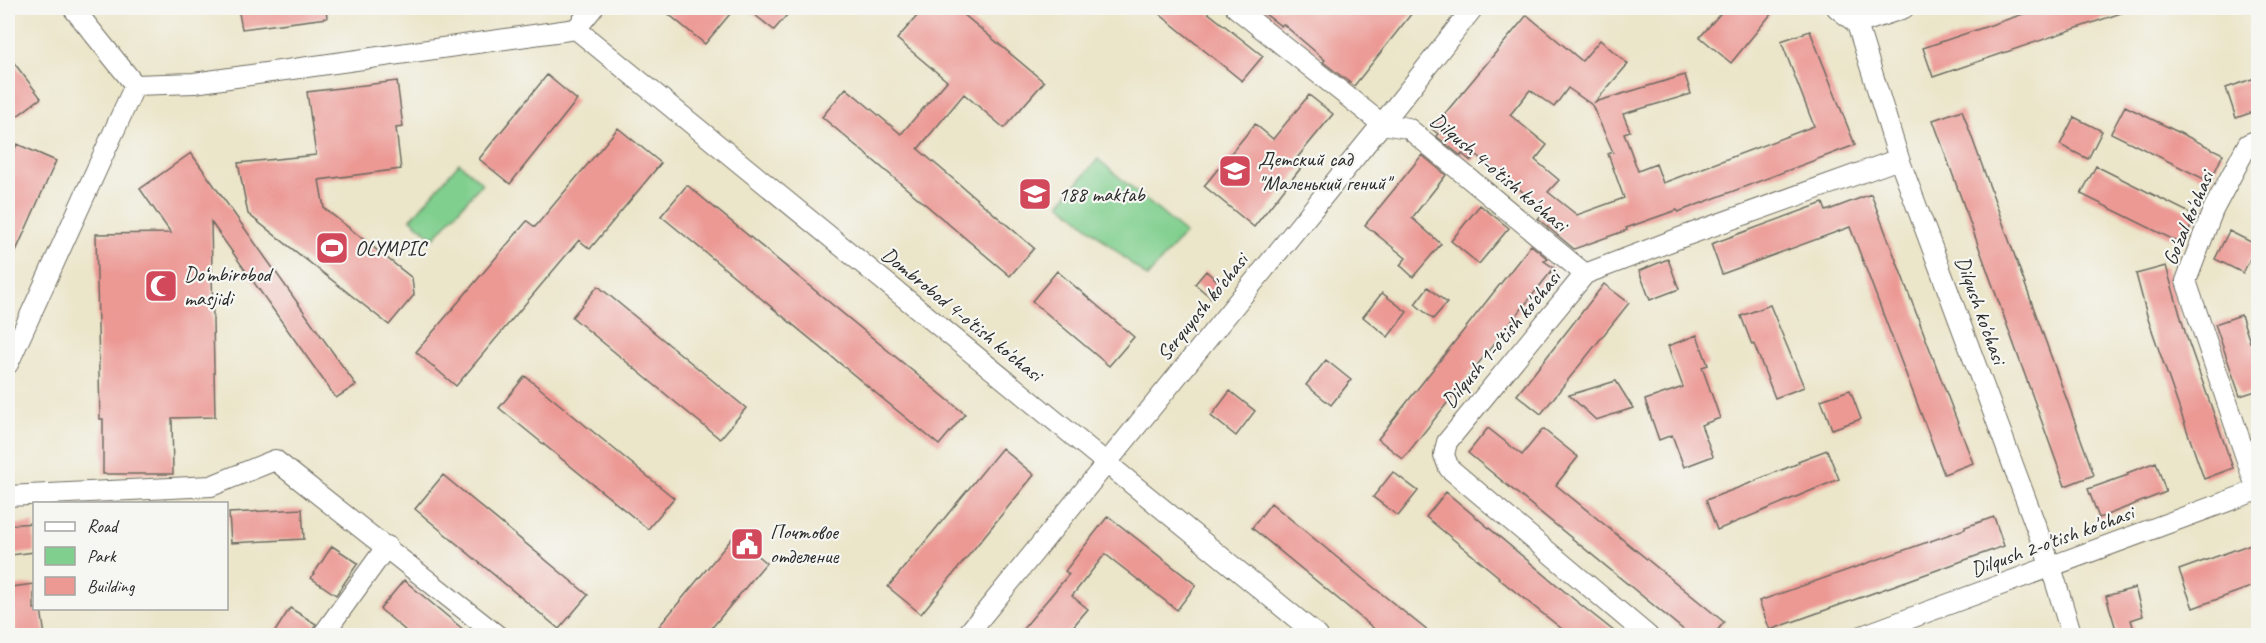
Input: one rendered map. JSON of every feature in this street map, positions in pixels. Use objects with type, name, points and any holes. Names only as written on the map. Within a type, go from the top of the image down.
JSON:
[{"type":"street","points":[[73,8],[135,85]]},
{"type":"street","points":[[135,85],[194,83],[576,29],[593,8]]},
{"type":"street","name":"Dilqush 4-o'tish ko'chasi","points":[[1236,8],[1382,124],[1408,128],[1585,274]]},
{"type":"street","name":"Serquyosh ko'chasi","points":[[966,636],[1382,124],[1473,8]]},
{"type":"street","points":[[1837,8],[1857,24],[1904,8]]},
{"type":"street","name":"Dilqush ko'chasi","points":[[1857,24],[1899,159],[2051,567],[2072,636]]},
{"type":"street","name":"Dombrobod 4-o'tish ko'chasi","points":[[576,29],[1318,636]]},
{"type":"street","points":[[8,364],[135,85]]},
{"type":"street","name":"Go'zal ko'chasi","points":[[2258,491],[2186,281],[2213,210],[2248,144],[2259,140]]},
{"type":"street","name":"Dilqush 1-o'tish ko'chasi","points":[[1648,636],[1449,468],[1444,455],[1447,442],[1585,274],[1899,159]]},
{"type":"street","points":[[8,496],[211,486],[276,460],[498,636]]},
{"type":"street","name":"Dilqush 2-o'tish ko'chasi","points":[[1862,636],[2258,491]]},
{"type":"street","points":[[322,636],[387,546]]},
{"type":"green space","points":[[1098,159],[1185,233],[1147,277],[1060,203]]},
{"type":"green space","points":[[459,163],[482,183],[434,238],[411,219]]},
{"type":"building","points":[[238,8],[326,8],[327,18],[242,29]]},
{"type":"building","points":[[661,8],[735,8],[705,44]]},
{"type":"building","points":[[746,8],[793,8],[774,30]]},
{"type":"building","points":[[924,8],[956,8],[1044,82],[1004,128],[964,94],[918,149],[1034,248],[1010,276],[822,117],[846,88],[901,134],[947,81],[897,39]]},
{"type":"building","points":[[1152,8],[1202,8],[1263,56],[1242,81]]},
{"type":"building","points":[[1257,8],[1416,8],[1354,86],[1323,62],[1325,60],[1283,24],[1281,26]]},
{"type":"building","points":[[1725,8],[1776,8],[1731,63],[1700,37]]},
{"type":"building","points":[[2041,8],[2130,8],[2130,10],[1933,77],[1923,48]]},
{"type":"building","points":[[1527,15],[1582,61],[1600,40],[1628,64],[1595,102],[1685,75],[1691,94],[1623,114],[1630,131],[1624,133],[1638,171],[1656,164],[1663,183],[1814,126],[1781,41],[1810,31],[1855,145],[1574,249],[1538,219],[1545,210],[1477,155],[1471,161],[1462,154],[1461,156],[1436,136],[1438,134],[1432,129]],"holes":[[[1568,88],[1592,105],[1613,152],[1608,154],[1624,198],[1577,215],[1548,192],[1559,180],[1535,160],[1547,145],[1510,115],[1530,90],[1554,107]]]},
{"type":"building","points":[[8,55],[41,98],[8,123]]},
{"type":"building","points":[[547,75],[577,100],[510,184],[479,159]]},
{"type":"building","points":[[2255,78],[2259,88],[2259,110],[2236,118],[2226,88]]},
{"type":"building","points":[[397,81],[403,127],[396,128],[401,169],[319,180],[324,208],[412,278],[414,295],[389,325],[248,214],[238,163],[316,155],[307,92]]},
{"type":"building","points":[[1309,95],[1333,114],[1297,158],[1304,164],[1254,227],[1204,186],[1255,124],[1273,139]]},
{"type":"building","points":[[2125,106],[2223,154],[2210,182],[2111,133]]},
{"type":"building","points":[[1962,110],[2094,475],[2065,486],[1933,120]]},
{"type":"building","points":[[2074,117],[2102,131],[2088,159],[2060,145]]},
{"type":"building","points":[[618,128],[661,163],[590,249],[579,240],[456,386],[416,352],[527,221],[535,227]]},
{"type":"building","points":[[17,144],[56,161],[8,269],[8,165]]},
{"type":"building","points":[[191,153],[356,385],[336,398],[211,222],[215,417],[172,418],[173,474],[103,474],[96,234],[171,233],[140,189]]},
{"type":"building","points":[[1422,155],[1446,175],[1412,218],[1441,244],[1413,277],[1400,265],[1406,258],[1365,225]]},
{"type":"building","points":[[2096,166],[2196,216],[2182,244],[2081,194]]},
{"type":"building","points":[[687,185],[965,414],[939,445],[661,216]]},
{"type":"building","points":[[1871,194],[1973,463],[1944,474],[1850,227],[1722,274],[1711,244],[1823,203],[1826,211]]},
{"type":"building","points":[[1480,205],[1509,228],[1479,264],[1451,241]]},
{"type":"building","points":[[2229,231],[2257,245],[2243,273],[2215,259]]},
{"type":"building","points":[[1531,245],[1548,259],[1544,261],[1554,268],[1403,459],[1378,439]]},
{"type":"building","points":[[1668,259],[1679,289],[1650,300],[1639,271]]},
{"type":"building","points":[[2166,266],[2186,335],[2233,468],[2204,479],[2148,319],[2136,274]]},
{"type":"building","points":[[1057,271],[1134,337],[1109,366],[1032,301]]},
{"type":"building","points":[[1206,271],[1222,285],[1211,298],[1195,284]]},
{"type":"building","points":[[1604,284],[1629,303],[1541,414],[1517,395]]},
{"type":"building","points":[[598,286],[746,408],[720,439],[572,317]]},
{"type":"building","points":[[1428,287],[1447,303],[1433,319],[1415,304]]},
{"type":"building","points":[[1382,293],[1407,312],[1388,337],[1363,317]]},
{"type":"building","points":[[1770,305],[1804,387],[1775,398],[1741,316]]},
{"type":"building","points":[[2241,315],[2250,342],[2259,339],[2259,390],[2240,396],[2215,324]]},
{"type":"building","points":[[1697,335],[1708,365],[1702,367],[1720,418],[1701,425],[1713,456],[1684,467],[1672,435],[1659,440],[1645,400],[1683,387],[1668,346]]},
{"type":"building","points":[[1326,360],[1351,380],[1331,405],[1306,385]]},
{"type":"building","points":[[525,376],[674,498],[648,529],[499,408]]},
{"type":"building","points":[[1616,381],[1633,408],[1596,420],[1569,395]]},
{"type":"building","points":[[1850,390],[1861,419],[1832,429],[1821,400]]},
{"type":"building","points":[[1230,391],[1255,411],[1236,436],[1211,416]]},
{"type":"building","points":[[1488,428],[1522,455],[1543,429],[1578,457],[1556,485],[1724,622],[1713,636],[1691,636],[1468,453]]},
{"type":"building","points":[[1002,448],[1034,475],[921,614],[888,587]]},
{"type":"building","points":[[1827,450],[1839,479],[1717,530],[1706,500]]},
{"type":"building","points":[[2156,462],[2166,492],[2099,518],[2088,489]]},
{"type":"building","points":[[1393,472],[1418,491],[1398,516],[1373,497]]},
{"type":"building","points":[[443,475],[588,595],[559,629],[415,509]]},
{"type":"building","points":[[1446,492],[1620,636],[1571,636],[1498,578],[1426,517]]},
{"type":"building","points":[[1271,503],[1434,636],[1383,636],[1252,528]]},
{"type":"building","points":[[302,509],[304,539],[231,543],[229,513]]},
{"type":"building","points":[[1108,516],[1196,585],[1177,610],[1105,554],[1072,596],[1088,609],[1065,636],[1017,636],[1069,574],[1065,571]]},
{"type":"building","points":[[1994,517],[2004,546],[1770,630],[1759,601]]},
{"type":"building","points":[[33,523],[33,552],[11,555],[8,525]]},
{"type":"building","points":[[734,536],[766,563],[705,636],[651,636]]},
{"type":"building","points":[[2259,541],[2259,584],[2193,608],[2179,570]]},
{"type":"building","points":[[332,546],[358,563],[336,595],[311,578]]},
{"type":"building","points":[[404,580],[471,636],[412,636],[380,609]]},
{"type":"building","points":[[33,584],[33,610],[41,610],[45,636],[16,636],[11,587]]},
{"type":"building","points":[[2135,588],[2143,616],[2131,620],[2136,636],[2118,636],[2106,596]]},
{"type":"building","points":[[290,608],[316,624],[312,631],[308,636],[272,636]]},
{"type":"place","name":"Детский сад \"Маленький гений\"","points":[[1235,171]]},
{"type":"place","name":"188 maktab","points":[[1035,194]]},
{"type":"place","name":"OLYMPIC","points":[[332,248]]},
{"type":"place","name":"Do‘mbirobod masjidi","points":[[161,286]]},
{"type":"place","name":"Почтовое отделение","points":[[747,544]]}]
